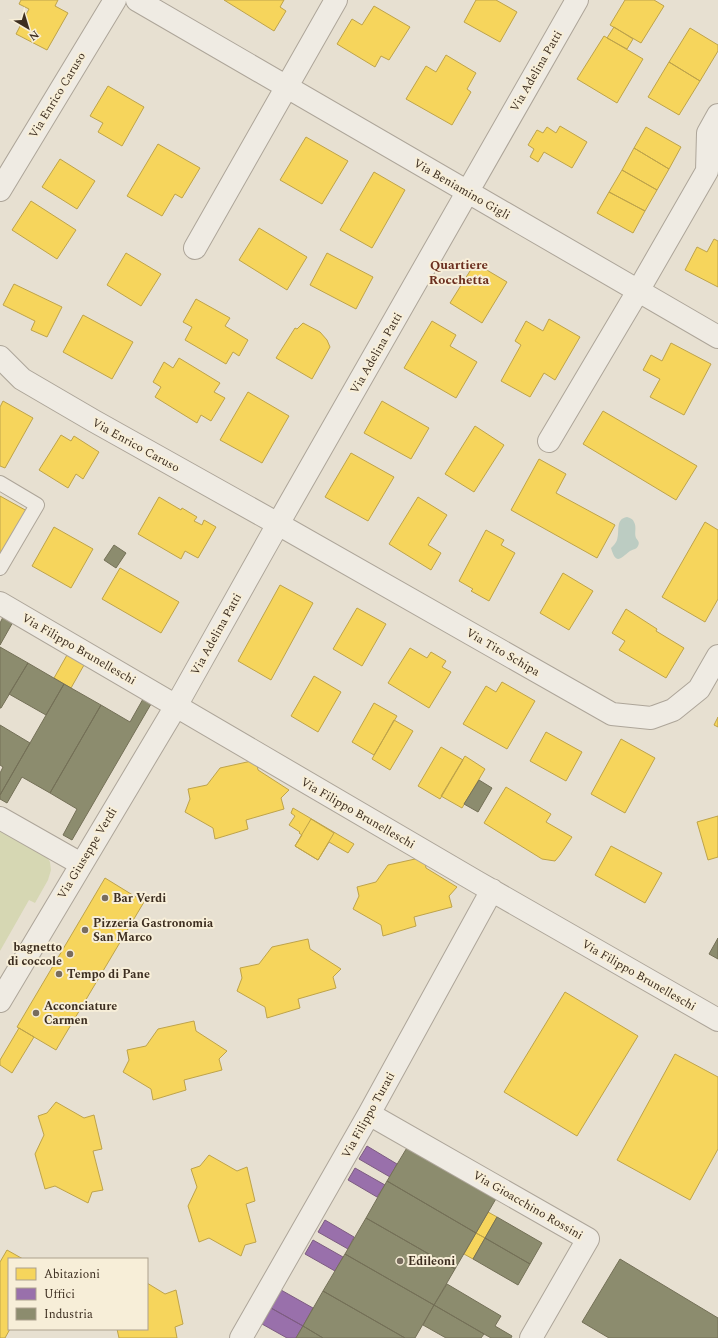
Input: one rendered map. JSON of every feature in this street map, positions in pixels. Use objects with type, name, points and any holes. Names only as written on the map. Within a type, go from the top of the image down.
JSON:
[{"type":"street","name":"Via Enrico Caruso","points":[[0,190],[115,0]]},
{"type":"street","name":"Via Beniamino Gigli","points":[[137,0],[718,338]]},
{"type":"street","points":[[196,248],[336,0]]},
{"type":"street","name":"Via Adelina Patti","points":[[176,706],[577,0]]},
{"type":"street","points":[[549,441],[707,171],[708,133],[718,115]]},
{"type":"street","name":"Via Enrico Caruso","points":[[0,357],[22,379],[278,524]]},
{"type":"street","name":"Via Tito Schipa","points":[[278,524],[612,714],[651,718],[673,710],[699,689],[718,656]]},
{"type":"street","name":"Via Filippo Brunelleschi","points":[[0,603],[718,1020]]},
{"type":"street","name":"Via Giuseppe Verdi","points":[[0,1001],[176,706]]},
{"type":"street","points":[[0,818],[81,864]]},
{"type":"street","name":"Via Filippo Turati","points":[[241,1338],[369,1114],[492,890]]},
{"type":"street","name":"Via Gioacchino Rossini","points":[[369,1114],[588,1240],[531,1338]]},
{"type":"lane","points":[[0,483],[37,505],[0,568]]},
{"type":"green space","points":[[0,829],[45,854],[50,862],[51,870],[48,880],[35,903],[29,900],[0,951]]},
{"type":"shaded area","points":[[627,517],[634,521],[635,536],[639,545],[621,558],[617,559],[611,548],[615,544],[618,537],[619,523],[623,518]]},
{"type":"building: Abitazioni","points":[[21,0],[58,0],[55,6],[68,13],[47,50],[16,34],[29,9],[19,4]]},
{"type":"building: Abitazioni","points":[[224,0],[284,0],[280,7],[286,11],[274,31]]},
{"type":"building: Abitazioni","points":[[476,0],[496,0],[517,12],[500,42],[464,22]]},
{"type":"building: Abitazioni","points":[[625,0],[654,0],[664,6],[641,43],[610,25]]},
{"type":"building: Abitazioni","points":[[374,6],[410,27],[389,60],[381,56],[375,67],[337,44],[352,19],[362,25]]},
{"type":"building: Abitazioni","points":[[614,27],[633,39],[627,49],[607,38]]},
{"type":"building: Abitazioni","points":[[690,28],[718,45],[718,51],[700,81],[669,62]]},
{"type":"building: Abitazioni","points":[[604,36],[643,59],[617,103],[577,79]]},
{"type":"building: Abitazioni","points":[[446,55],[476,73],[467,89],[471,92],[452,125],[406,99],[426,66],[436,72]]},
{"type":"building: Abitazioni","points":[[669,62],[700,81],[679,115],[648,97]]},
{"type":"building: Abitazioni","points":[[108,86],[144,107],[122,146],[98,132],[103,123],[90,116]]},
{"type":"building: Abitazioni","points":[[560,126],[587,142],[572,168],[544,152],[538,162],[530,157],[534,149],[528,145],[537,130],[543,133],[547,127],[556,133]]},
{"type":"building: Abitazioni","points":[[646,127],[681,147],[669,169],[634,148]]},
{"type":"building: Abitazioni","points":[[306,137],[348,161],[322,204],[280,180]]},
{"type":"building: Abitazioni","points":[[158,144],[200,168],[182,198],[175,194],[162,216],[127,196]]},
{"type":"building: Abitazioni","points":[[634,148],[669,169],[657,190],[622,170]]},
{"type":"building: Abitazioni","points":[[60,159],[95,181],[77,209],[42,187]]},
{"type":"building: Abitazioni","points":[[622,170],[657,190],[645,211],[609,192]]},
{"type":"building: Abitazioni","points":[[374,172],[405,190],[372,248],[340,230]]},
{"type":"building: Abitazioni","points":[[609,192],[645,211],[633,233],[597,213]]},
{"type":"building: Abitazioni","points":[[31,201],[76,230],[57,259],[12,230]]},
{"type":"building: Abitazioni","points":[[259,228],[307,257],[287,290],[239,260]]},
{"type":"building: Abitazioni","points":[[714,239],[718,241],[718,287],[685,270],[697,247],[707,252]]},
{"type":"building: Abitazioni","points":[[126,253],[161,274],[141,306],[107,285]]},
{"type":"building: Abitazioni","points":[[327,253],[373,277],[356,309],[310,285]]},
{"type":"building: Abitazioni","points":[[475,263],[507,282],[482,323],[450,303]]},
{"type":"building: Abitazioni","points":[[14,284],[62,307],[47,337],[31,330],[35,321],[3,305]]},
{"type":"building: Abitazioni","points":[[196,299],[230,318],[225,326],[248,340],[239,356],[233,352],[226,364],[185,340],[192,327],[183,322]]},
{"type":"building: Abitazioni","points":[[83,315],[133,342],[112,379],[63,352]]},
{"type":"building: Abitazioni","points":[[549,319],[580,337],[555,380],[544,373],[530,397],[501,381],[521,345],[515,341],[526,321],[543,331]]},
{"type":"building: Abitazioni","points":[[432,321],[456,335],[450,346],[477,362],[456,398],[404,368]]},
{"type":"building: Abitazioni","points":[[303,323],[320,332],[327,340],[330,347],[312,379],[276,358],[295,328],[297,329]]},
{"type":"building: Abitazioni","points":[[671,343],[711,364],[684,415],[650,397],[660,379],[643,370],[651,355],[662,361]]},
{"type":"building: Abitazioni","points":[[179,358],[220,383],[214,392],[225,398],[211,421],[201,415],[197,423],[155,397],[161,387],[153,382],[164,362],[173,368]]},
{"type":"building: Abitazioni","points":[[248,392],[289,416],[262,463],[220,440]]},
{"type":"building: Abitazioni","points":[[3,401],[33,418],[5,468],[0,466],[0,407]]},
{"type":"building: Abitazioni","points":[[382,401],[429,428],[411,459],[364,433]]},
{"type":"building: Abitazioni","points":[[603,411],[697,466],[676,500],[583,444]]},
{"type":"building: Abitazioni","points":[[475,426],[504,445],[474,492],[445,474]]},
{"type":"building: Abitazioni","points":[[61,435],[71,441],[74,436],[99,452],[83,479],[76,474],[68,488],[39,470]]},
{"type":"building: Abitazioni","points":[[351,453],[394,477],[368,521],[325,497]]},
{"type":"building: Abitazioni","points":[[539,459],[566,474],[556,493],[615,525],[597,558],[511,510]]},
{"type":"building: Abitazioni","points":[[0,496],[27,511],[0,554]]},
{"type":"building: Abitazioni","points":[[159,497],[181,510],[182,508],[197,517],[194,521],[202,525],[204,520],[216,527],[198,558],[185,551],[181,559],[138,534]]},
{"type":"building: Abitazioni","points":[[418,497],[447,515],[428,545],[441,553],[431,570],[389,544]]},
{"type":"building: Abitazioni","points":[[705,522],[718,530],[718,599],[705,622],[662,597]]},
{"type":"building: Abitazioni","points":[[54,527],[93,549],[71,588],[32,566]]},
{"type":"building: Abitazioni","points":[[486,530],[504,540],[501,545],[515,553],[489,601],[471,591],[473,589],[459,581]]},
{"type":"building: Abitazioni","points":[[120,568],[179,602],[161,633],[102,599]]},
{"type":"building: Abitazioni","points":[[563,573],[593,591],[569,630],[540,613]]},
{"type":"building: Abitazioni","points":[[280,585],[313,603],[271,680],[238,661]]},
{"type":"building: Abitazioni","points":[[357,608],[386,624],[362,666],[333,649]]},
{"type":"building: Abitazioni","points":[[626,609],[657,629],[656,631],[684,648],[666,678],[619,650],[625,641],[612,633]]},
{"type":"building: Abitazioni","points":[[410,648],[427,658],[431,652],[446,661],[442,667],[451,672],[429,708],[388,683]]},
{"type":"building: Abitazioni","points":[[67,655],[84,665],[71,688],[54,678]]},
{"type":"building: Abitazioni","points":[[314,676],[341,692],[318,732],[291,716]]},
{"type":"building: Abitazioni","points":[[502,682],[535,701],[507,749],[463,724],[486,686],[496,692]]},
{"type":"building: Abitazioni","points":[[374,703],[397,716],[374,755],[352,742]]},
{"type":"building: Abitazioni","points":[[718,717],[718,727],[714,725]]},
{"type":"building: Abitazioni","points":[[394,720],[413,731],[390,770],[372,759]]},
{"type":"building: Abitazioni","points":[[546,732],[582,752],[566,781],[530,761]]},
{"type":"building: Abitazioni","points":[[621,739],[655,758],[625,813],[591,794]]},
{"type":"building: Abitazioni","points":[[441,747],[463,760],[440,799],[418,786]]},
{"type":"building: Abitazioni","points":[[465,756],[485,769],[462,808],[441,796]]},
{"type":"building: Abitazioni","points":[[256,760],[258,770],[289,790],[281,798],[284,809],[246,820],[248,829],[215,839],[213,828],[185,812],[190,799],[188,789],[207,785],[220,768]]},
{"type":"building: Abitazioni","points":[[506,787],[551,814],[546,822],[572,837],[555,861],[542,859],[484,823]]},
{"type":"building: Abitazioni","points":[[293,808],[354,844],[348,853],[329,842],[318,860],[295,846],[302,835],[289,825],[295,816],[291,813]]},
{"type":"building: Abitazioni","points":[[718,816],[718,857],[708,860],[697,822]]},
{"type":"building: Abitazioni","points":[[311,819],[334,833],[318,860],[295,846]]},
{"type":"building: Abitazioni","points":[[611,846],[662,873],[645,903],[595,875]]},
{"type":"building: Abitazioni","points":[[424,857],[426,868],[457,887],[449,896],[452,907],[414,917],[416,926],[383,936],[381,925],[353,909],[359,896],[357,887],[376,882],[388,865]]},
{"type":"building: Abitazioni","points":[[105,878],[144,902],[56,1050],[17,1027]]},
{"type":"building: Abitazioni","points":[[308,939],[310,949],[341,969],[333,977],[336,988],[298,999],[300,1008],[267,1018],[265,1007],[237,991],[242,978],[240,968],[259,964],[272,947]]},
{"type":"building: Abitazioni","points":[[565,992],[638,1036],[577,1136],[504,1092]]},
{"type":"building: Abitazioni","points":[[194,1021],[196,1031],[227,1051],[219,1059],[222,1070],[184,1080],[186,1090],[153,1100],[151,1089],[123,1072],[129,1060],[127,1050],[146,1046],[158,1029]]},
{"type":"building: Abitazioni","points":[[19,1028],[34,1037],[12,1073],[0,1065],[0,1060]]},
{"type":"building: Abitazioni","points":[[675,1054],[718,1077],[718,1149],[690,1200],[617,1160]]},
{"type":"building: Abitazioni","points":[[56,1102],[84,1118],[94,1115],[102,1149],[93,1151],[103,1190],[92,1192],[88,1203],[55,1186],[45,1189],[35,1154],[44,1135],[38,1116],[47,1113]]},
{"type":"building: Abitazioni","points":[[209,1155],[237,1171],[247,1167],[255,1201],[246,1204],[256,1242],[245,1245],[241,1256],[209,1238],[199,1242],[188,1206],[197,1187],[191,1169],[200,1166]]},
{"type":"building: Abitazioni","points":[[488,1212],[497,1217],[485,1238],[476,1233]]},
{"type":"building: Abitazioni","points":[[476,1233],[485,1238],[473,1259],[464,1254]]},
{"type":"building: Abitazioni","points":[[7,1250],[21,1258],[8,1258],[8,1330],[9,1330],[5,1338],[0,1338],[0,1262]]},
{"type":"building: Abitazioni","points":[[148,1284],[165,1294],[176,1290],[183,1324],[175,1327],[177,1338],[119,1338],[117,1330],[148,1330]]},
{"type":"building: Uffici","points":[[367,1146],[397,1164],[390,1177],[359,1159]]},
{"type":"building: Uffici","points":[[355,1168],[385,1185],[377,1197],[348,1180]]},
{"type":"building: Uffici","points":[[325,1220],[354,1237],[348,1249],[318,1232]]},
{"type":"building: Uffici","points":[[313,1240],[343,1257],[335,1271],[305,1254]]},
{"type":"building: Uffici","points":[[281,1290],[313,1308],[303,1326],[271,1308]]},
{"type":"building: Uffici","points":[[271,1308],[303,1326],[296,1338],[287,1338],[262,1324]]},
{"type":"building: Industria","points":[[114,545],[126,553],[116,568],[104,560]]},
{"type":"building: Industria","points":[[3,617],[13,622],[0,645],[0,623]]},
{"type":"building: Industria","points":[[0,647],[28,663],[1,708],[0,708]]},
{"type":"building: Industria","points":[[28,663],[64,684],[46,715],[9,694]]},
{"type":"building: Industria","points":[[64,684],[101,705],[50,793],[22,777],[7,803],[0,799],[0,795]]},
{"type":"building: Industria","points":[[143,699],[151,704],[72,840],[63,835],[77,809],[50,793],[101,705],[130,722]]},
{"type":"building: Industria","points":[[0,725],[30,743],[0,795],[0,773],[3,767],[0,765]]},
{"type":"building: Industria","points":[[479,780],[492,788],[478,812],[464,804]]},
{"type":"building: Industria","points":[[718,938],[718,959],[709,954]]},
{"type":"building: Industria","points":[[408,1146],[497,1197],[476,1233],[387,1181]]},
{"type":"building: Industria","points":[[387,1181],[476,1233],[455,1269],[366,1218]]},
{"type":"building: Industria","points":[[497,1217],[542,1243],[530,1264],[485,1238]]},
{"type":"building: Industria","name":"Edileoni","points":[[366,1218],[455,1269],[434,1305],[345,1254]]},
{"type":"building: Industria","points":[[485,1238],[530,1264],[518,1285],[473,1259]]},
{"type":"building: Industria","points":[[345,1254],[434,1305],[415,1338],[405,1338],[323,1291]]},
{"type":"building: Industria","points":[[620,1259],[718,1318],[718,1338],[609,1338],[582,1322]]},
{"type":"building: Industria","points":[[447,1284],[501,1316],[495,1326],[512,1336],[511,1338],[491,1338],[434,1305]]},
{"type":"building: Industria","points":[[323,1291],[405,1338],[323,1338],[303,1326]]},
{"type":"building: Industria","points":[[434,1305],[484,1334],[481,1338],[446,1338],[423,1325]]},
{"type":"building: Industria","points":[[303,1326],[323,1338],[296,1338]]},
{"type":"place","name":"Bar Verdi","points":[[105,898]]},
{"type":"place","name":"Pizzeria Gastronomia San Marco","points":[[85,930]]},
{"type":"place","name":"bagnetto di coccole","points":[[70,954]]},
{"type":"place","name":"Tempo di Pane","points":[[59,974]]},
{"type":"place","name":"Acconciature Carmen","points":[[36,1013]]},
{"type":"place","name":"Edileoni","points":[[400,1261]]},
{"type":"district","name":"Quartiere Rocchetta","points":[[459,272]]}]
